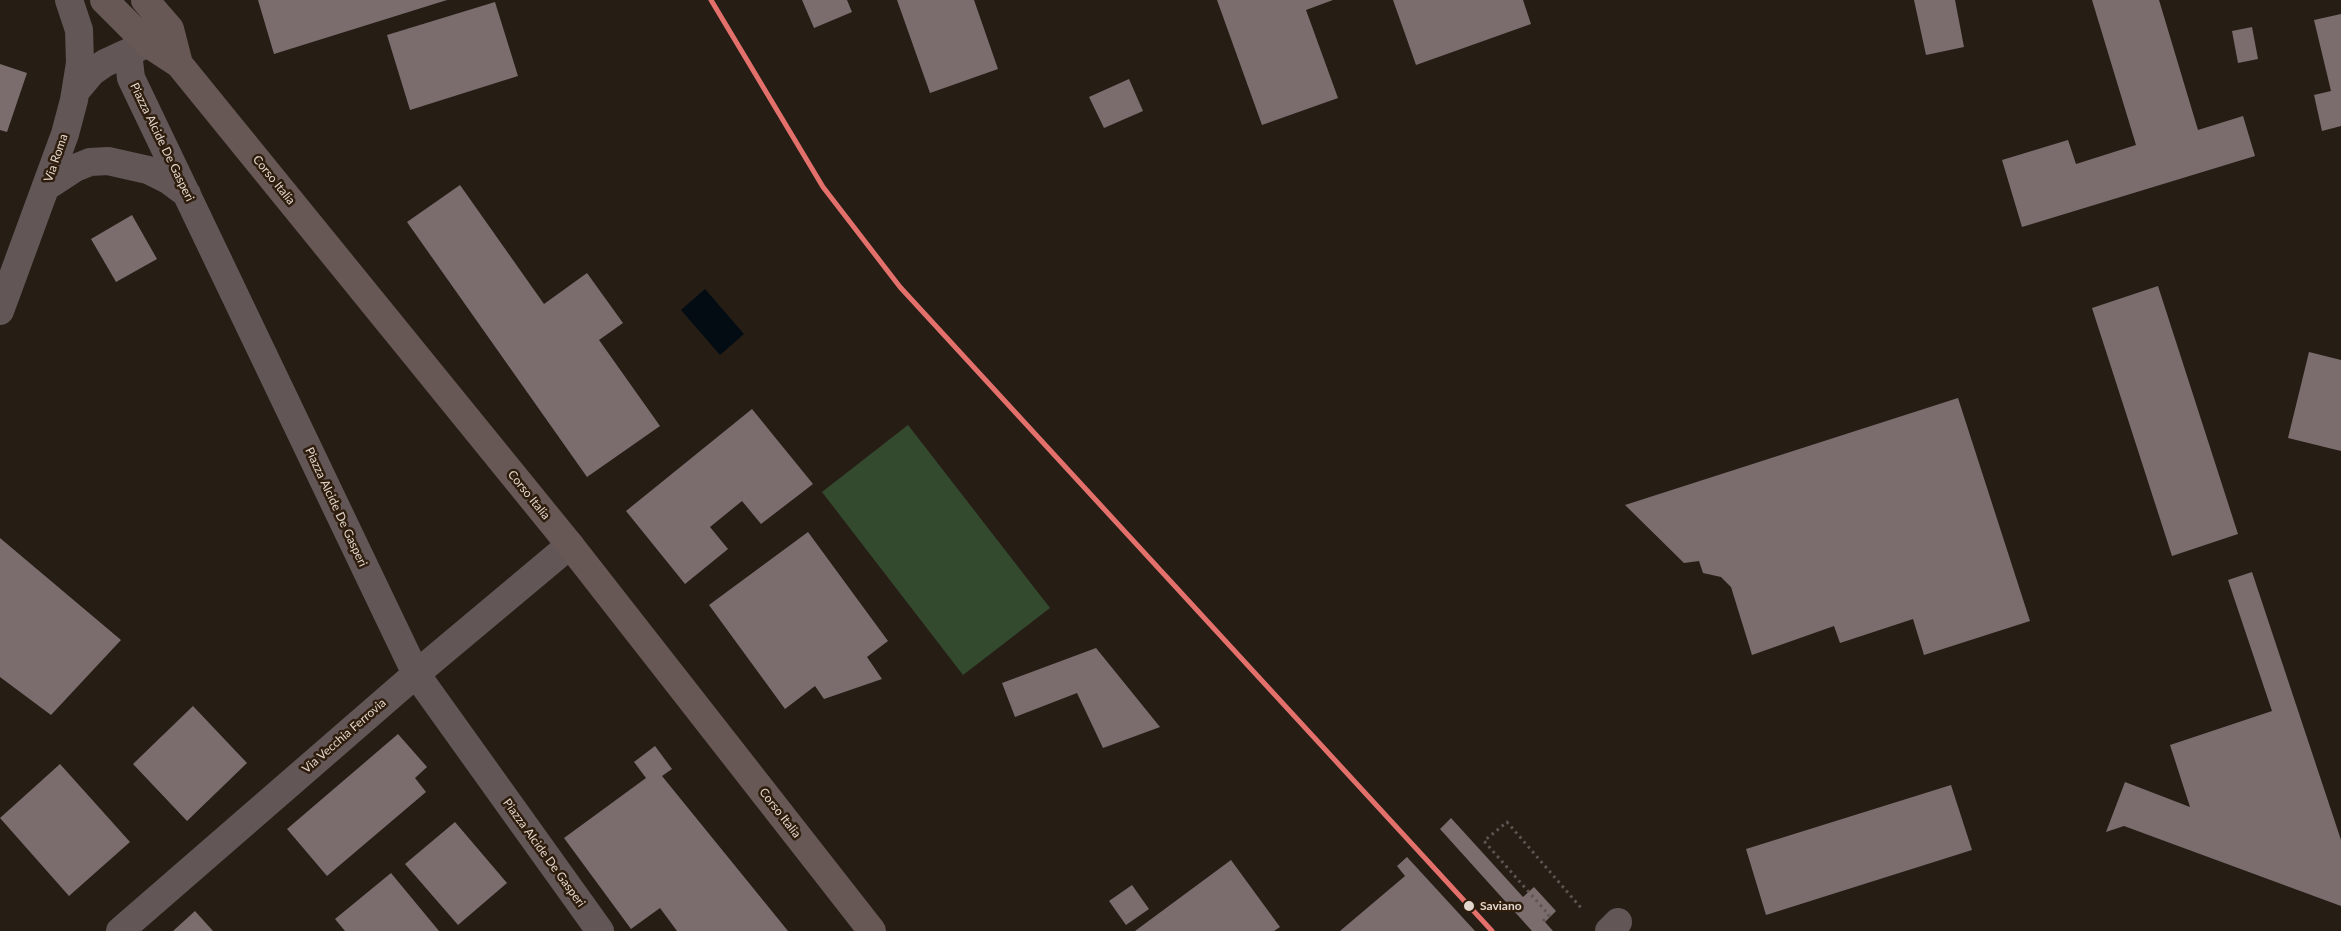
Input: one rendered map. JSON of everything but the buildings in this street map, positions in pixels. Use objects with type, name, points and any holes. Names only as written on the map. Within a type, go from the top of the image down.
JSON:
[{"type":"main road","points":[[104,0],[137,48],[179,64]]},
{"type":"main road","points":[[145,0],[170,29],[179,64]]},
{"type":"main road","name":"Corso Italia","points":[[179,64],[570,545],[872,931]]},
{"type":"street","name":"Via Roma","points":[[0,311],[65,134],[76,91],[80,62],[79,30],[69,0]]},
{"type":"street","points":[[76,91],[92,72],[105,63],[137,48],[170,29]]},
{"type":"street","name":"Piazza Alcide De Gasperi","points":[[137,48],[131,78],[416,674],[600,931]]},
{"type":"street","points":[[46,187],[75,168],[90,162],[108,162],[148,170],[168,180],[188,195]]},
{"type":"street","name":"Via Vecchia Ferrovia","points":[[120,931],[416,674],[570,545]]},
{"type":"path","points":[[1543,921],[1549,915],[1484,841],[1507,822],[1605,923]]},
{"type":"green space","points":[[908,425],[1050,608],[963,675],[822,492]]},
{"type":"shaded area","points":[[705,289],[744,334],[720,355],[681,310]]},
{"type":"transit line","points":[[711,0],[823,187],[900,287],[1492,931]]},
{"type":"place","name":"Saviano","points":[[1469,906]]}]
